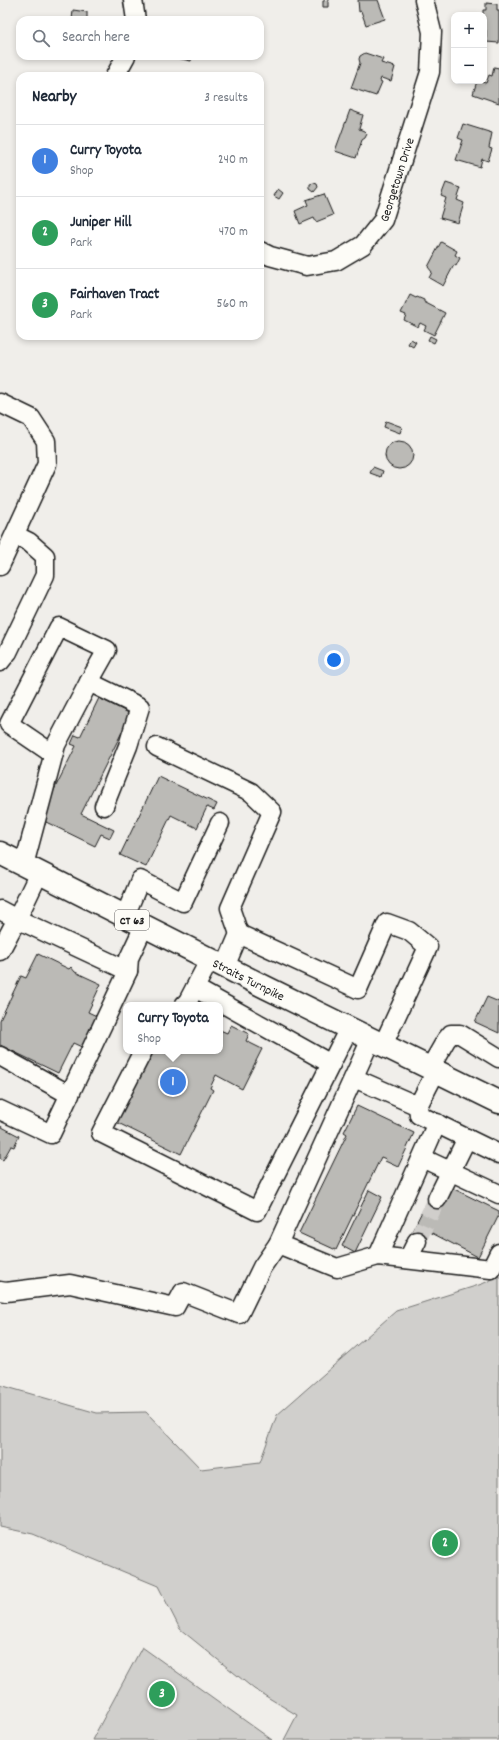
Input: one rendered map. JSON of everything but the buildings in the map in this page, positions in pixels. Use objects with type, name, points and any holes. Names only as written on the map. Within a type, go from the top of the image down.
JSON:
[{"type":"main road","name":"Straits Turnpike","points":[[0,853],[499,1102]]},
{"type":"street","points":[[133,0],[135,16]]},
{"type":"street","name":"Georgetown Drive","points":[[264,253],[307,266],[336,261],[363,245],[383,220],[430,72],[432,32],[424,0]]},
{"type":"street","points":[[117,72],[124,60]]},
{"type":"street","points":[[0,403],[31,418],[46,441],[47,464],[0,566]]},
{"type":"street","points":[[0,662],[8,652],[45,575],[45,556],[29,542],[15,535]]},
{"type":"street","points":[[0,951],[17,919],[32,869],[53,754],[56,745],[107,650],[60,627],[9,724],[53,754]]},
{"type":"street","points":[[89,682],[140,707],[128,746],[104,806]]},
{"type":"street","points":[[0,1291],[6,1292],[70,1284],[175,1307],[184,1292],[239,1314],[262,1267],[278,1244],[354,1078],[377,1042],[428,947],[409,930],[387,923],[358,989],[239,934],[230,908],[272,812],[251,792],[157,747]]},
{"type":"street","points":[[0,1110],[51,1134],[128,971],[128,958],[140,880],[184,902],[220,823]]},
{"type":"street","points":[[0,910],[128,971]]},
{"type":"street","points":[[189,998],[218,963],[239,934]]},
{"type":"street","points":[[223,1014],[331,1064]]},
{"type":"street","points":[[141,1054],[101,1133],[257,1211],[349,1028]]},
{"type":"street","points":[[499,1058],[460,1034],[452,1034],[446,1040],[418,1106],[420,1115],[499,1154]]},
{"type":"street","points":[[0,1056],[70,1095]]},
{"type":"street","points":[[354,1078],[418,1106]]},
{"type":"street","points":[[378,1256],[437,1123]]},
{"type":"street","points":[[437,1199],[467,1138]]},
{"type":"street","points":[[422,1158],[499,1194]]},
{"type":"street","points":[[408,1259],[417,1241]]},
{"type":"street","points":[[278,1244],[337,1268],[378,1256],[491,1269],[499,1252]]},
{"type":"shaded area","points":[[499,1276],[499,1740],[284,1740],[297,1715],[254,1689],[180,1629],[158,1586],[33,1534],[0,1527],[0,1385],[97,1413],[146,1412],[201,1469],[260,1462],[277,1415],[396,1311],[482,1284]]},
{"type":"shaded area","points":[[142,1647],[272,1740],[92,1740]]},
{"type":"tunnel","points":[[417,1241],[437,1199]]},
{"type":"place","name":"Curry Toyota","points":[[173,1082]]},
{"type":"place","name":"Juniper Hill","points":[[445,1543]]},
{"type":"place","name":"Fairhaven Tract","points":[[162,1694]]}]
